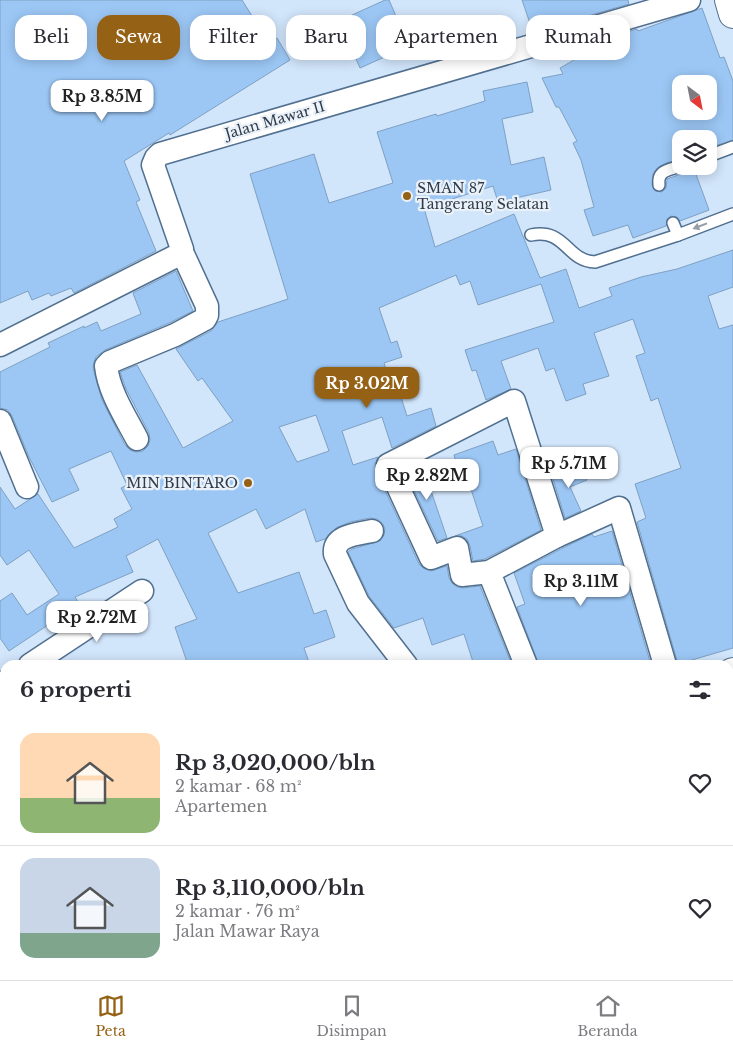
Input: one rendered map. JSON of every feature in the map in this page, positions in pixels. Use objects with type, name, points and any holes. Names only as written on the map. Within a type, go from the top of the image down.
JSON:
[{"type":"main road","points":[[729,0],[733,14]]},
{"type":"street","name":"Jalan Mawar II","points":[[182,252],[153,165],[160,154],[689,0]]},
{"type":"street","points":[[0,346],[182,252],[207,306],[205,319],[175,335],[110,362],[106,366],[107,375],[115,397],[137,439]]},
{"type":"street","points":[[556,536],[514,401],[388,465],[431,558],[457,548],[462,575],[489,572],[556,536],[619,508],[664,660]]},
{"type":"street","points":[[0,420],[27,487]]},
{"type":"street","points":[[372,531],[345,537],[334,548],[335,554],[358,603],[402,660]]},
{"type":"street","points":[[489,572],[524,660]]},
{"type":"street","points":[[38,660],[142,591]]},
{"type":"lane","points":[[717,153],[733,147]]},
{"type":"lane","points":[[659,185],[660,175],[672,170]]},
{"type":"lane","points":[[531,235],[543,233],[553,236],[578,257],[594,262],[678,235],[733,214]]},
{"type":"lane","points":[[673,223],[678,235]]},
{"type":"building","points":[[0,0],[242,0],[251,15],[190,15],[190,60],[276,60],[277,38],[286,53],[286,60],[290,60],[170,135],[169,133],[124,161],[140,200],[136,202],[156,251],[74,293],[71,288],[51,296],[49,293],[32,300],[28,291],[0,303]]},
{"type":"building","points":[[385,0],[389,0],[396,15],[376,15],[376,60],[378,60],[360,68],[356,60],[366,60],[366,15],[352,15]]},
{"type":"building","points":[[522,0],[628,0],[629,4],[591,15],[527,15]]},
{"type":"building","points":[[702,8],[720,58],[724,57],[733,81],[733,140],[717,145],[717,130],[672,130],[672,161],[657,168],[653,174],[652,185],[655,191],[662,192],[666,188],[667,179],[678,175],[696,175],[709,210],[680,221],[677,217],[671,216],[667,219],[666,226],[633,238],[628,225],[593,236],[584,210],[594,207],[581,160],[573,143],[577,141],[559,107],[556,107],[542,78],[563,74],[560,68],[574,60],[630,60],[630,31],[637,29],[638,31]]},
{"type":"building","points":[[527,82],[533,112],[502,119],[511,165],[544,157],[551,190],[498,202],[493,186],[424,208],[435,247],[514,214],[540,278],[566,269],[579,308],[612,296],[609,288],[641,277],[677,269],[733,250],[733,287],[708,296],[719,329],[733,325],[733,648],[692,660],[677,660],[637,522],[646,518],[635,484],[681,468],[658,398],[651,401],[636,356],[645,353],[633,319],[594,333],[609,376],[583,384],[586,394],[566,401],[554,368],[546,371],[538,348],[501,361],[511,389],[486,400],[476,370],[472,371],[465,350],[554,322],[541,284],[478,305],[470,281],[460,285],[456,275],[379,308],[391,343],[397,341],[402,357],[384,363],[395,396],[400,394],[407,416],[431,408],[436,426],[392,448],[382,417],[342,431],[353,465],[378,457],[375,464],[376,471],[419,564],[430,571],[447,566],[449,578],[457,587],[480,586],[510,660],[472,660],[464,634],[432,645],[423,618],[394,628],[369,596],[348,552],[352,549],[380,541],[384,535],[385,528],[382,523],[377,519],[370,518],[350,522],[336,528],[325,539],[316,542],[305,509],[266,529],[256,509],[208,533],[238,593],[299,572],[314,614],[326,610],[335,637],[304,648],[308,660],[186,660],[175,627],[197,619],[158,539],[126,556],[133,572],[75,597],[85,613],[57,632],[51,623],[9,651],[0,638],[0,601],[12,593],[27,615],[59,594],[29,550],[7,565],[0,555],[0,487],[15,509],[38,494],[74,548],[118,527],[114,519],[132,509],[121,488],[127,485],[111,451],[69,469],[79,490],[52,502],[29,457],[12,416],[8,410],[0,408],[0,372],[50,347],[48,343],[84,326],[84,328],[97,322],[101,331],[141,314],[133,293],[176,271],[193,311],[105,350],[96,357],[93,368],[102,400],[125,445],[130,450],[136,452],[143,451],[148,446],[150,440],[149,433],[126,389],[120,372],[137,365],[183,448],[233,421],[202,378],[198,381],[176,349],[211,331],[218,322],[288,299],[250,174],[314,154],[329,203],[393,183],[377,132],[485,101],[483,91]],"holes":[[[316,415],[329,451],[297,462],[279,427]]]},
{"type":"building","points":[[493,441],[498,455],[516,449],[541,530],[485,559],[473,561],[467,539],[460,535],[455,536],[483,526],[466,474],[460,475],[454,455]]},
{"type":"building","points":[[418,464],[424,480],[427,479],[447,538],[438,541],[405,471]]},
{"type":"building","points":[[580,464],[587,480],[570,487],[581,511],[565,518],[552,476]]},
{"type":"building","points":[[612,531],[650,660],[537,660],[517,607],[525,604],[514,573],[592,534],[594,537]]},
{"type":"place","name":"SMAN 87 Tangerang Selatan","points":[[407,196]]},
{"type":"place","name":"MIN BINTARO","points":[[248,483]]}]
